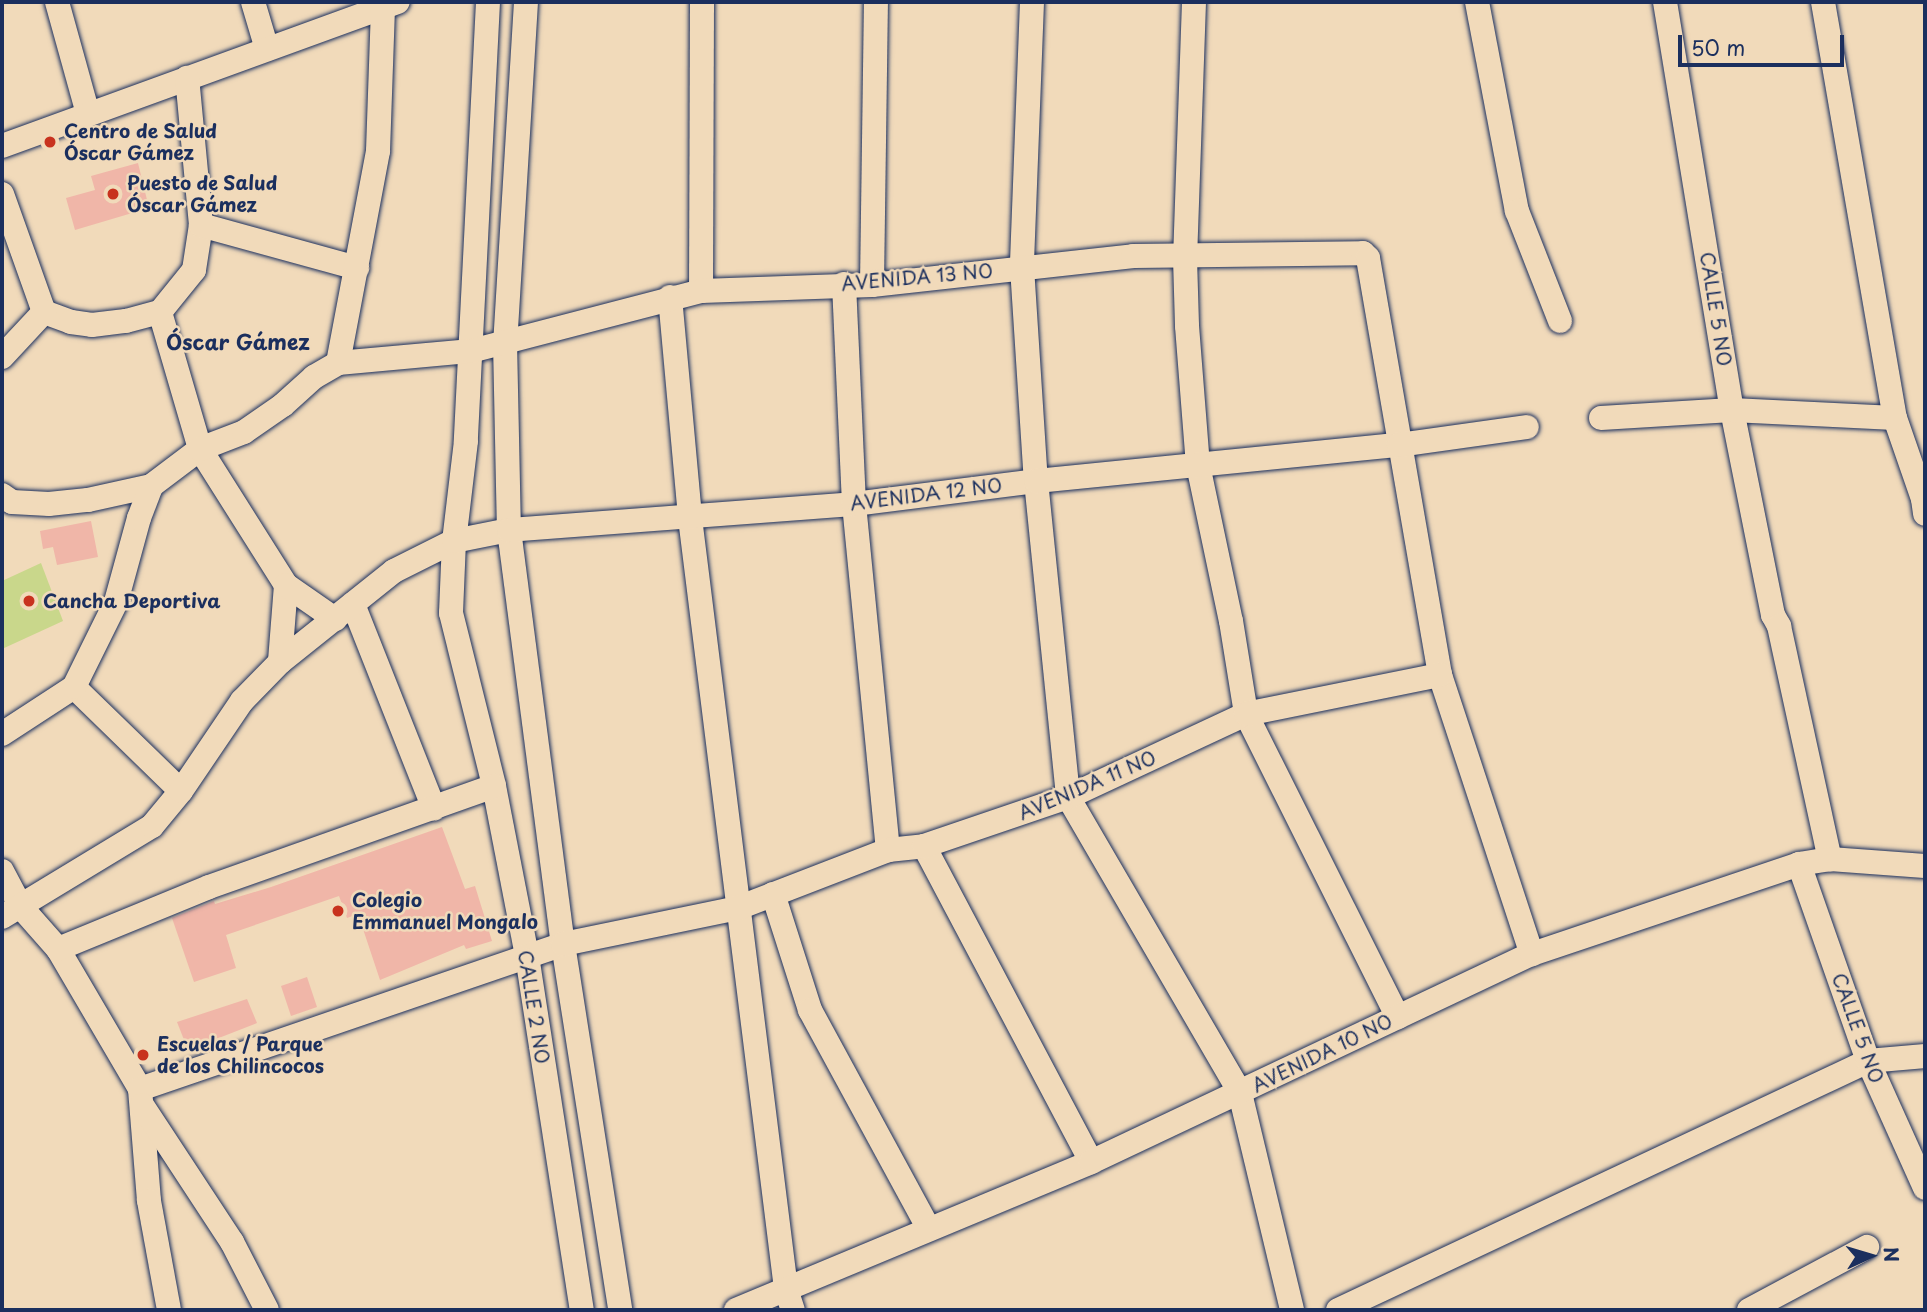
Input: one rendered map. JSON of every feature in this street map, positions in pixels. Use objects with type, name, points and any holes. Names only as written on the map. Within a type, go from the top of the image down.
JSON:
[{"type":"street","points":[[57,2],[88,114]]},
{"type":"street","points":[[253,2],[267,49]]},
{"type":"street","name":"CALLE 2 NO","points":[[488,2],[466,441],[454,541],[451,613],[495,786],[527,956],[582,1310]]},
{"type":"street","points":[[526,2],[505,342],[509,530],[563,944],[620,1310]]},
{"type":"street","points":[[701,291],[702,2]]},
{"type":"street","points":[[872,285],[876,2]]},
{"type":"street","points":[[1032,2],[1022,267],[1036,481],[1068,797],[1240,1093],[1292,1310]]},
{"type":"street","points":[[1194,2],[1185,258],[1198,465],[1231,621],[1246,714],[1398,1017]]},
{"type":"street","points":[[1477,2],[1517,211],[1560,321]]},
{"type":"street","name":"CALLE 5 NO","points":[[1665,2],[1732,410],[1773,615],[1779,626],[1830,859]]},
{"type":"street","points":[[1823,2],[1895,418],[1925,504]]},
{"type":"street","points":[[2,146],[391,5],[378,151],[338,363],[314,377],[283,405],[244,432],[201,449],[151,486],[88,500],[49,504],[12,502],[2,495]]},
{"type":"street","points":[[44,312],[71,322],[92,325],[126,321],[160,312],[194,270],[201,225],[187,78]]},
{"type":"street","points":[[2,194],[44,312]]},
{"type":"street","points":[[201,225],[357,268]]},
{"type":"street","name":"AVENIDA 13 NO","points":[[338,363],[471,351],[701,291],[872,285],[1133,256],[1185,258],[1356,252],[1363,253],[1368,258],[1399,445]]},
{"type":"street","points":[[844,284],[854,503],[888,850]]},
{"type":"street","points":[[670,297],[690,518],[790,1300]]},
{"type":"street","points":[[2,357],[44,312]]},
{"type":"street","points":[[160,312],[201,449],[286,585],[344,611],[434,809]]},
{"type":"street","points":[[1601,418],[1732,410],[1895,418]]},
{"type":"street","name":"AVENIDA 12 NO","points":[[11,912],[152,826],[181,791],[242,701],[280,662],[394,571],[454,541],[509,530],[690,518],[854,503],[1036,481],[1399,445],[1527,427]]},
{"type":"street","points":[[1399,445],[1440,675],[1532,954]]},
{"type":"street","points":[[2,734],[74,687],[116,602],[151,486]]},
{"type":"street","points":[[280,662],[286,585]]},
{"type":"street","name":"AVENIDA 11 NO","points":[[141,1097],[563,944],[738,908],[888,850],[924,846],[1068,797],[1246,714],[1440,675]]},
{"type":"street","points":[[74,687],[181,791]]},
{"type":"street","points":[[58,949],[209,887],[495,786]]},
{"type":"street","points":[[924,846],[1091,1162]]},
{"type":"street","name":"AVENIDA 10 NO","points":[[736,1310],[790,1300],[929,1229],[1091,1162],[1532,954],[1799,864],[1830,859],[1925,866]]},
{"type":"street","name":"CALLE 5 NO","points":[[1799,864],[1868,1061],[1925,1188]]},
{"type":"street","points":[[2,871],[11,912],[58,949],[141,1097],[232,1242],[267,1310]]},
{"type":"street","points":[[773,894],[810,1010],[929,1229]]},
{"type":"street","points":[[1338,1310],[1868,1061],[1925,1056]]},
{"type":"street","points":[[141,1097],[149,1201],[169,1310]]},
{"type":"street","points":[[1749,1310],[1867,1247]]},
{"type":"green space","name":"Cancha Deportiva","points":[[41,563],[63,621],[2,649],[2,581]]},
{"type":"building","name":"Puesto de Salud Óscar Gámez","points":[[138,163],[149,208],[75,230],[66,198],[95,190],[91,176]]},
{"type":"building","points":[[91,521],[98,557],[57,565],[53,547],[43,549],[40,531]]},
{"type":"building","points":[[442,827],[465,889],[475,886],[492,941],[466,949],[464,945],[380,980],[358,914],[347,918],[339,896],[226,935],[236,968],[194,982],[172,918],[214,901],[215,904],[271,887]]},
{"type":"building","points":[[307,977],[317,1007],[291,1016],[281,986]]},
{"type":"building","points":[[247,999],[257,1023],[188,1050],[177,1022]]},
{"type":"place","name":"Centro de Salud Óscar Gámez","points":[[50,142]]},
{"type":"place","name":"Puesto de Salud Óscar Gámez","points":[[113,194]]},
{"type":"place","name":"Cancha Deportiva","points":[[29,601]]},
{"type":"place","name":"Colegio Emmanuel Mongalo","points":[[338,911]]},
{"type":"place","name":"Escuelas / Parque de los Chilincocos","points":[[143,1055]]},
{"type":"district","name":"Óscar Gámez","points":[[238,341]]}]
